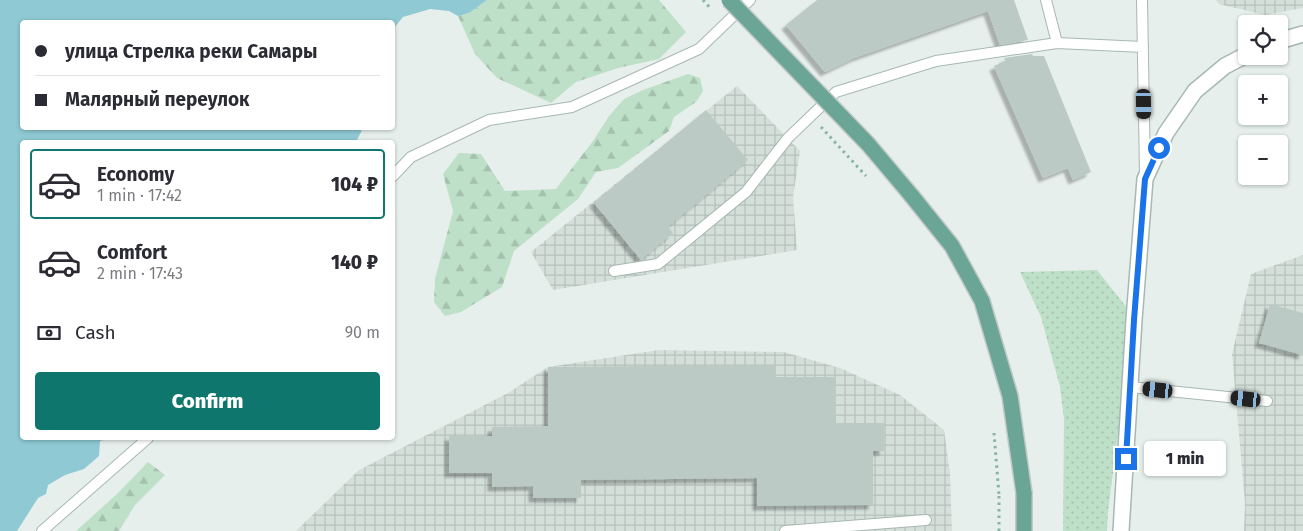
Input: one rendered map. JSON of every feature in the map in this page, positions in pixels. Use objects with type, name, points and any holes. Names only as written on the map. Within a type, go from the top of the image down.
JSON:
[{"type":"main road","points":[[730,0],[868,144],[952,246],[982,302],[1010,396],[1024,493],[1024,531]]},
{"type":"street","points":[[1288,38],[1303,34]]},
{"type":"street","points":[[1121,531],[1145,179],[1166,133],[1195,91],[1225,66],[1238,59]]},
{"type":"lane","points":[[395,174],[411,158],[489,120],[572,107],[699,49],[750,0]]},
{"type":"lane","points":[[1046,0],[1057,43]]},
{"type":"lane","points":[[1142,0],[1145,179]]},
{"type":"lane","points":[[614,271],[658,264],[746,192],[788,138],[836,92],[936,61],[1057,43],[1143,47]]},
{"type":"lane","points":[[1130,387],[1268,401]]},
{"type":"lane","points":[[42,531],[146,440]]},
{"type":"lane","points":[[785,531],[926,520]]},
{"type":"path","points":[[703,0],[717,14]]},
{"type":"path","points":[[818,124],[872,182]]},
{"type":"path","points":[[993,428],[999,495],[999,531]]},
{"type":"shaded area","points":[[1216,0],[1303,0],[1303,8],[1265,15],[1219,4]]},
{"type":"shaded area","points":[[737,86],[800,151],[793,197],[797,250],[553,290],[531,252]]},
{"type":"shaded area","points":[[1303,255],[1303,531],[1244,531],[1245,503],[1232,354],[1251,274]]},
{"type":"shaded area","points":[[659,350],[784,352],[840,368],[900,395],[944,430],[950,473],[952,531],[296,531],[359,470],[508,393],[548,367]]},
{"type":"green space","points":[[487,0],[659,0],[686,32],[659,59],[618,68],[576,82],[551,103],[497,78],[475,54],[458,16],[469,13]]},
{"type":"green space","points":[[688,74],[700,78],[703,91],[696,102],[674,117],[669,131],[618,168],[596,172],[578,199],[514,251],[502,287],[461,312],[445,316],[434,302],[435,279],[453,211],[443,174],[459,153],[481,154],[505,191],[556,189],[593,141],[609,116],[624,99]]},
{"type":"green space","points":[[1097,270],[1128,309],[1124,386],[1107,531],[1063,531],[1064,419],[1060,387],[1041,317],[1020,272]]},
{"type":"green space","points":[[148,462],[165,475],[135,505],[119,531],[76,531],[117,494]]},
{"type":"water","points":[[0,0],[487,0],[469,13],[458,16],[449,11],[430,9],[403,17],[395,27],[395,20],[20,20],[20,130],[362,130],[357,140],[20,140],[20,440],[103,440],[100,441],[99,456],[84,469],[65,475],[48,485],[46,494],[38,498],[17,531],[0,531]]},
{"type":"building","points":[[817,0],[1014,0],[1028,40],[1000,45],[988,11],[854,58],[825,72],[786,25]]},
{"type":"building","points":[[1032,54],[1033,56],[1044,56],[1091,172],[1073,180],[1068,168],[1043,178],[994,66],[1005,61],[1004,58]]},
{"type":"building","points":[[706,110],[748,160],[668,227],[673,233],[641,260],[594,203]]},
{"type":"building","points":[[1270,304],[1303,313],[1303,355],[1259,343]]},
{"type":"building","points":[[776,365],[776,377],[836,377],[836,423],[884,423],[884,451],[873,451],[873,505],[757,506],[757,478],[581,480],[581,498],[533,498],[533,486],[492,487],[492,473],[449,473],[449,436],[492,436],[492,427],[548,426],[548,367]]},
{"type":"route","points":[[1126,459],[1145,179],[1159,148]]}]
